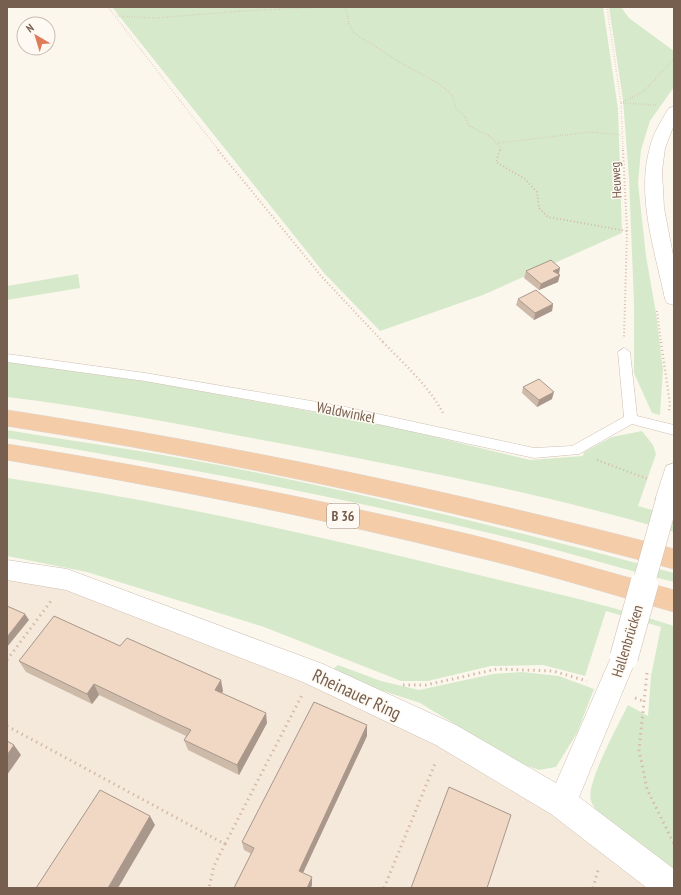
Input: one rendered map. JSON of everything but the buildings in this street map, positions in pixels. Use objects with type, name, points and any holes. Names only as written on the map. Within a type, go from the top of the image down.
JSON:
[{"type":"highway","name":"B 36","points":[[7,418],[178,446],[347,479],[543,523],[674,559]]},
{"type":"highway","name":"B 36","points":[[7,452],[148,476],[352,518],[461,543],[674,600]]},
{"type":"street","points":[[674,111],[666,124],[656,153],[654,203],[674,299]]},
{"type":"street","name":"Hallenbrücken","points":[[562,803],[624,657],[674,472]]},
{"type":"street","name":"Rheinauer Ring","points":[[7,570],[68,580],[313,673],[446,735],[562,803],[673,888]]},
{"type":"lane","points":[[624,352],[631,418],[674,430]]},
{"type":"lane","name":"Waldwinkel","points":[[7,358],[145,377],[326,408],[453,434],[534,453],[574,451],[631,418]]},
{"type":"path","points":[[108,7],[213,144],[322,277],[410,370],[439,405],[453,434]]},
{"type":"path","points":[[116,16],[155,18],[241,11],[327,7]]},
{"type":"path","points":[[344,7],[348,15],[348,22],[354,33],[375,45],[399,62],[438,83],[452,95],[456,108],[466,118],[468,125],[481,130],[498,143],[501,148],[496,162],[525,179],[537,192],[539,208],[548,217],[627,231]]},
{"type":"path","name":"Heuweg","points":[[607,7],[621,103],[627,231],[624,352]]},
{"type":"path","points":[[621,103],[635,98],[656,81],[674,59]]},
{"type":"path","points":[[621,103],[657,105]]},
{"type":"path","points":[[498,143],[591,132],[622,135]]},
{"type":"path","points":[[574,451],[652,480]]},
{"type":"path","points":[[7,660],[68,580]]},
{"type":"path","points":[[395,682],[402,684],[426,685],[497,670],[553,671],[590,682]]},
{"type":"path","points":[[647,672],[639,750],[647,789],[674,844]]},
{"type":"path","points":[[209,888],[214,866],[313,673]]},
{"type":"path","points":[[7,726],[226,844]]},
{"type":"path","points":[[384,888],[446,735]]},
{"type":"shaded area","points":[[7,570],[67,580],[446,735],[673,888],[7,888]]},
{"type":"green space","points":[[112,7],[603,7],[618,109],[622,233],[483,295],[380,331],[324,273]]},
{"type":"green space","points":[[609,7],[621,7],[629,18],[674,51],[674,87],[650,121],[641,150],[638,183],[646,256],[656,313],[663,370],[660,415],[652,413],[634,373],[634,302],[629,179],[623,100]]},
{"type":"green space","points":[[78,274],[80,288],[7,300],[7,286]]},
{"type":"green space","points":[[7,362],[156,383],[390,426],[530,460],[583,456],[584,452],[612,437],[642,431],[653,445],[656,454],[638,506],[674,516],[674,532],[626,518],[529,494],[431,473],[146,418],[42,401],[7,397]]},
{"type":"green space","points":[[7,430],[224,466],[393,502],[506,529],[674,573],[674,582],[522,541],[330,497],[137,460],[7,438]]},
{"type":"green space","points":[[7,478],[177,507],[290,531],[566,596],[674,626],[674,872],[604,818],[591,801],[590,793],[604,754],[628,705],[648,716],[651,676],[661,627],[606,611],[585,676],[543,665],[491,666],[428,681],[401,681],[264,627],[87,572],[7,556]]},
{"type":"green space","points":[[338,665],[381,681],[419,690],[493,674],[522,672],[559,676],[594,689],[577,733],[556,767],[539,770],[519,763],[420,703],[328,673]]}]
